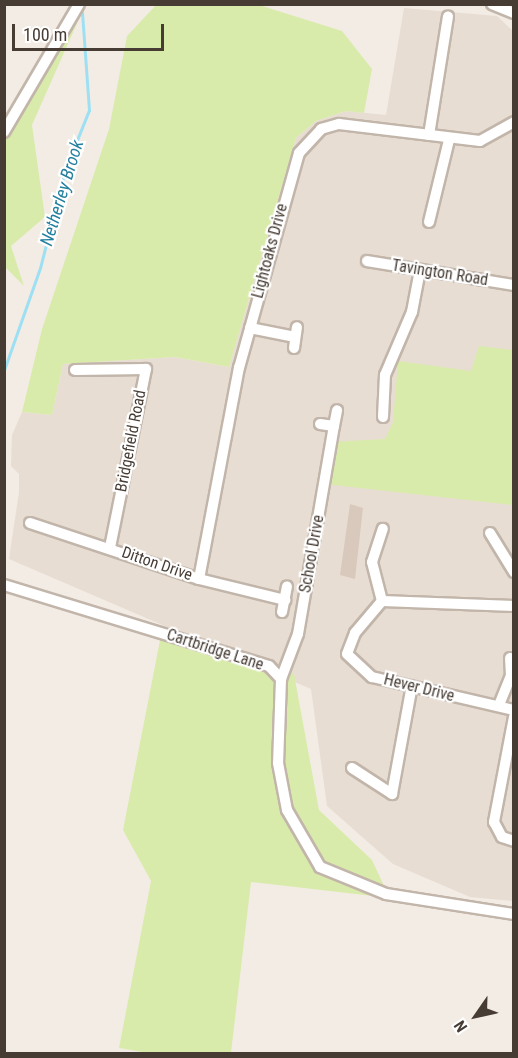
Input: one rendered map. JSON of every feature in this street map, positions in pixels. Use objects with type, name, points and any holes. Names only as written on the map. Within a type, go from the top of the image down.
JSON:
[{"type":"street","points":[[4,132],[54,43],[79,4]]},
{"type":"street","points":[[492,4],[513,13]]},
{"type":"street","points":[[429,135],[447,17]]},
{"type":"street","name":"Lightoaks Drive","points":[[199,579],[223,438],[250,328],[294,164],[309,140],[339,124],[429,135],[449,140],[480,141],[511,128]]},
{"type":"street","points":[[429,222],[449,140]]},
{"type":"street","name":"Tavington Road","points":[[367,261],[513,285]]},
{"type":"street","points":[[383,417],[384,375],[412,312],[420,270]]},
{"type":"street","points":[[250,328],[295,337]]},
{"type":"street","name":"Bridgefield Road","points":[[75,370],[146,369],[110,548]]},
{"type":"street","name":"School Drive","points":[[281,679],[298,634],[337,410]]},
{"type":"street","points":[[320,424],[334,426]]},
{"type":"street","name":"Ditton Drive","points":[[30,523],[199,579],[285,600]]},
{"type":"street","points":[[383,529],[372,562],[382,601],[513,606]]},
{"type":"street","points":[[490,533],[513,572]]},
{"type":"street","name":"Cartbridge Lane","points":[[4,585],[269,666],[281,679],[278,763],[287,810],[320,867],[386,894],[513,914]]},
{"type":"street","points":[[282,612],[287,586]]},
{"type":"street","name":"Hever Drive","points":[[382,601],[355,633],[347,654],[372,676],[411,690],[499,705],[513,711]]},
{"type":"street","points":[[499,705],[512,676],[510,658]]},
{"type":"street","points":[[352,768],[392,794],[411,690]]},
{"type":"street","points":[[513,717],[494,822],[502,837],[513,842]]},
{"type":"shaded area","points":[[404,8],[497,16],[514,32],[513,901],[470,897],[393,864],[327,806],[311,689],[9,559],[19,492],[19,474],[11,466],[12,435],[22,412],[52,415],[63,364],[175,357],[229,367],[296,138],[316,121],[346,111],[386,115]]},
{"type":"green space","points":[[157,4],[259,5],[342,31],[372,69],[364,113],[346,111],[316,121],[296,138],[229,367],[175,357],[63,364],[52,415],[22,412],[42,329],[109,129],[127,36]]},
{"type":"green space","points":[[82,12],[32,125],[45,217],[11,246],[24,286],[5,267],[5,132]]},
{"type":"green space","points":[[479,346],[513,350],[513,505],[324,484],[331,442],[385,439],[393,422],[398,361],[471,371]]},
{"type":"green space","points":[[162,630],[294,674],[319,810],[372,860],[385,888],[373,896],[251,882],[231,1053],[148,1053],[119,1048],[151,881],[123,830]]},
{"type":"building","points":[[350,504],[363,508],[355,579],[340,575]]},
{"type":"waterway","name":"Netherley Brook","points":[[4,370],[40,268],[65,170],[89,110],[82,12]]}]
